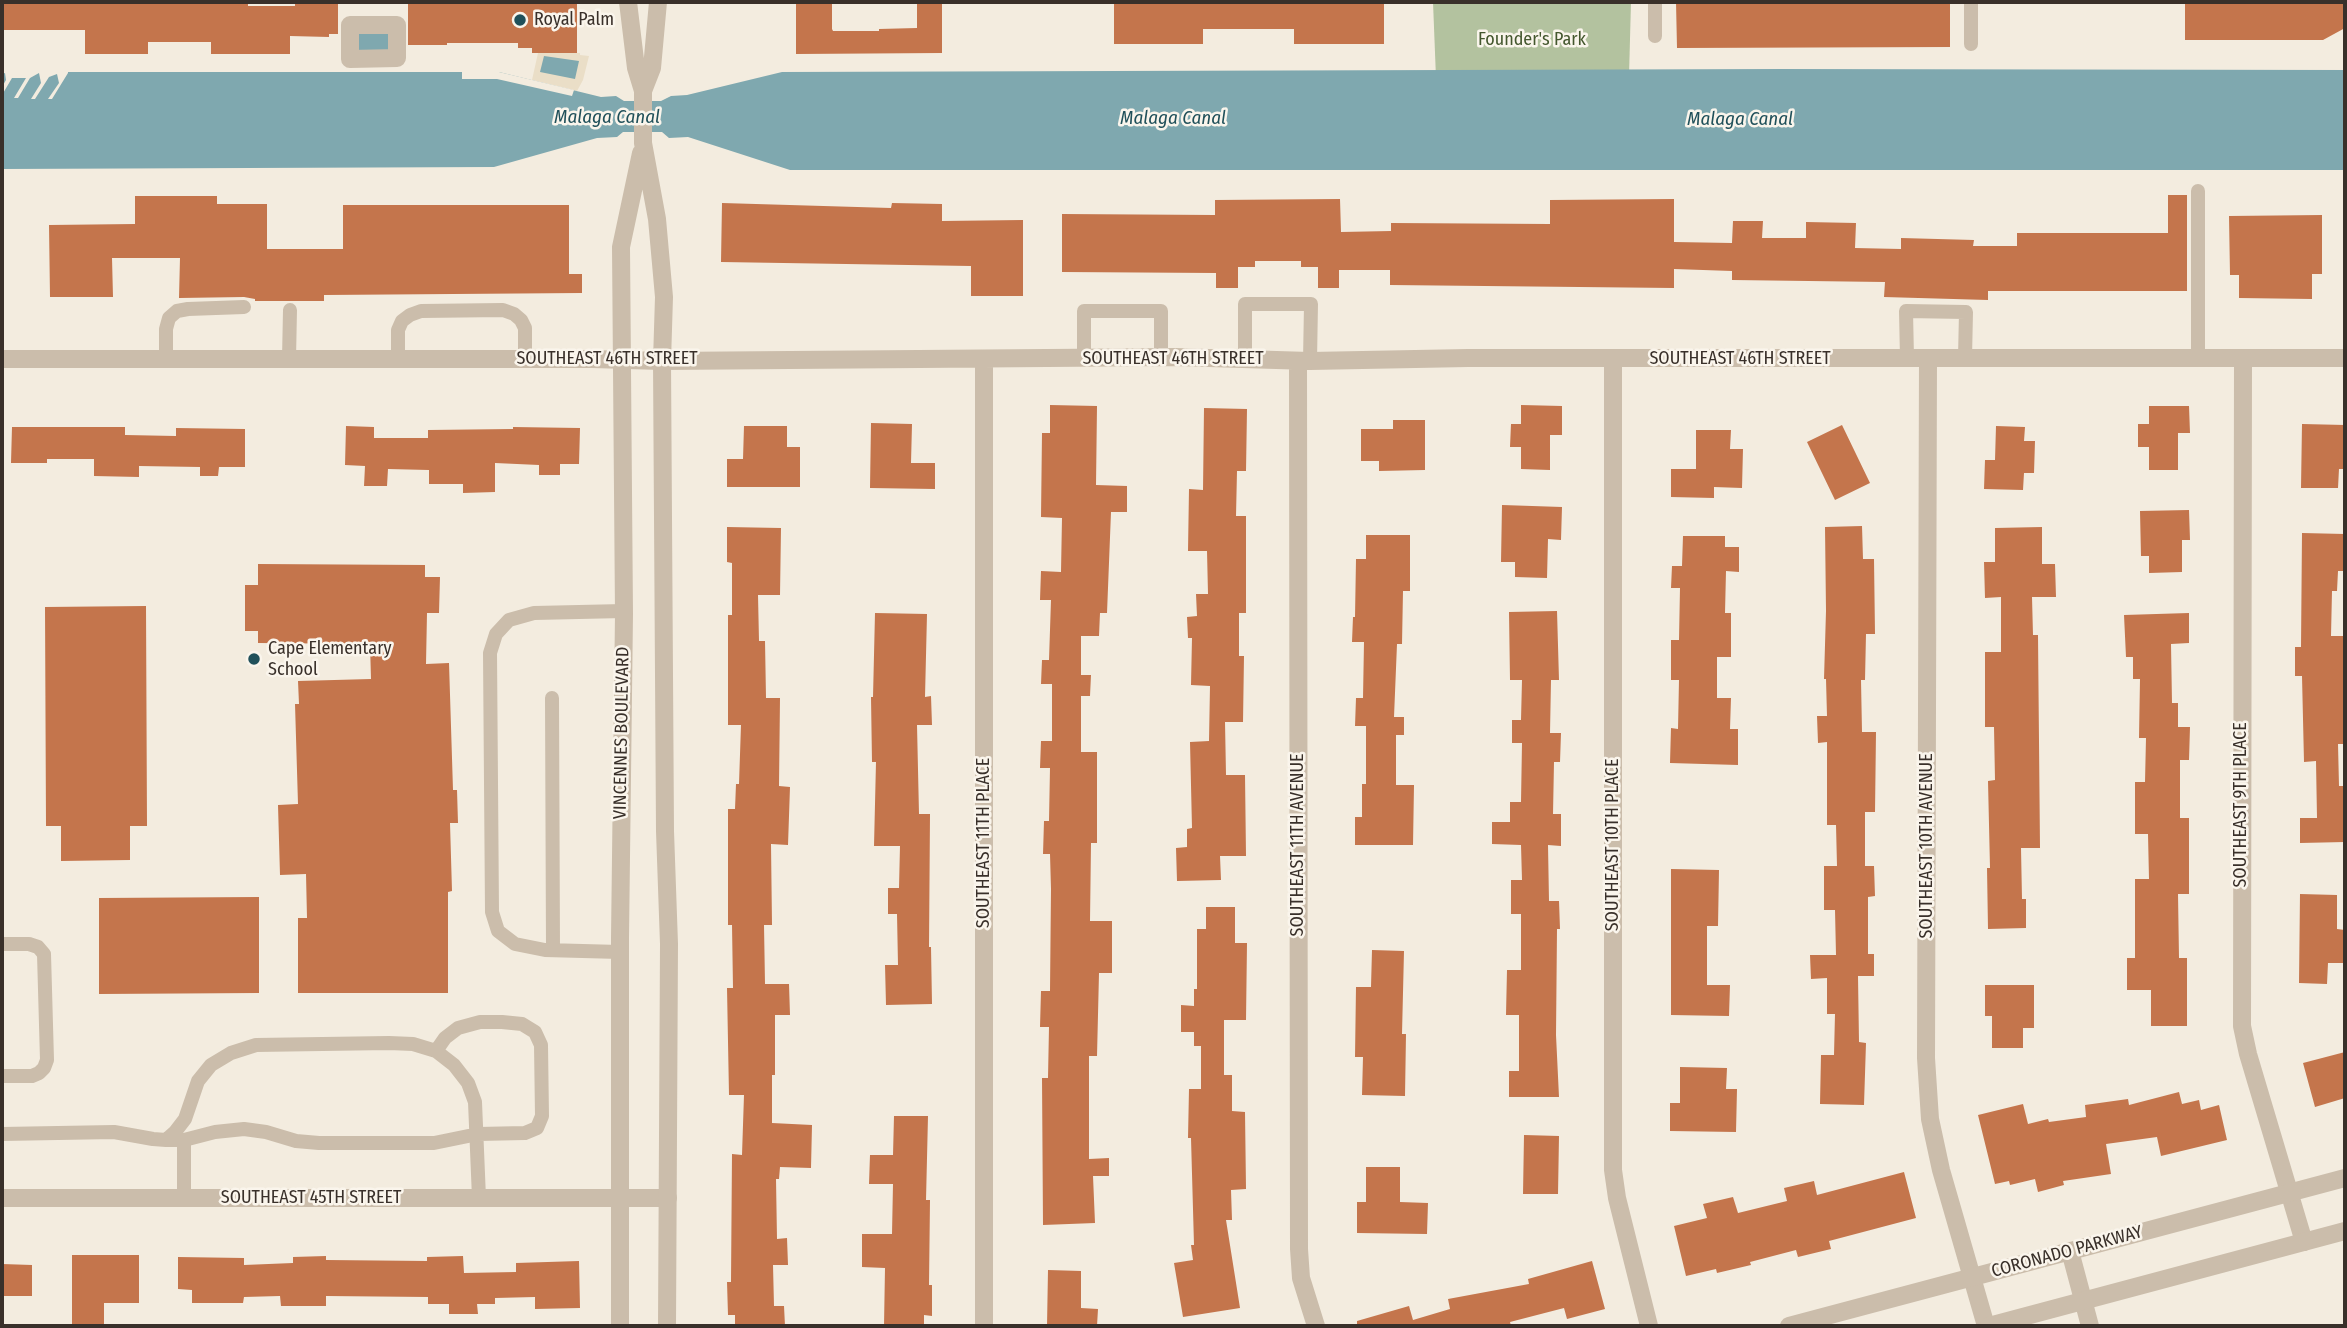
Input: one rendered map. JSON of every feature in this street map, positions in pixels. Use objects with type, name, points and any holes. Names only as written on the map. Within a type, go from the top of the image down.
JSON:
[{"type":"street","name":"VINCENNES BOULEVARD","points":[[628,2],[636,68],[643,91],[643,143],[657,219],[664,297],[662,361],[665,831],[669,944],[667,1326]]},
{"type":"street","name":"VINCENNES BOULEVARD","points":[[643,91],[652,68],[658,2]]},
{"type":"street","name":"VINCENNES BOULEVARD","points":[[620,1326],[624,611],[621,247],[643,143]]},
{"type":"street","name":"SOUTHEAST 46TH STREET","points":[[2,359],[662,361],[1161,357],[1304,361],[2345,358]]},
{"type":"street","name":"SOUTHEAST 10TH AVENUE","points":[[1928,358],[1926,1058],[1930,1119],[1941,1170],[1987,1326]]},
{"type":"street","name":"SOUTHEAST 9TH PLACE","points":[[2243,358],[2242,1026],[2304,1242]]},
{"type":"street","name":"SOUTHEAST 10TH PLACE","points":[[1613,359],[1613,1170],[1617,1198],[1649,1326]]},
{"type":"street","name":"SOUTHEAST 11TH PLACE","points":[[984,360],[984,1326]]},
{"type":"street","name":"SOUTHEAST 11TH AVENUE","points":[[1304,361],[1299,1249],[1301,1278],[1316,1326]]},
{"type":"street","name":"CORONADO PARKWAY","points":[[1789,1326],[2345,1178]]},
{"type":"street","name":"SOUTHEAST 45TH STREET","points":[[2,1198],[668,1198]]},
{"type":"street","points":[[1987,1326],[2345,1231]]},
{"type":"street","points":[[2070,1251],[2090,1326]]},
{"type":"lane","points":[[1655,2],[1655,36]]},
{"type":"lane","points":[[1971,2],[1971,44]]},
{"type":"lane","points":[[2198,191],[2198,358]]},
{"type":"lane","points":[[1245,359],[1245,304],[1311,304],[1304,361]]},
{"type":"lane","points":[[166,359],[166,329],[169,318],[177,311],[244,307]]},
{"type":"lane","points":[[289,359],[290,310]]},
{"type":"lane","points":[[398,359],[398,330],[402,321],[410,315],[421,311],[503,310],[514,314],[525,328],[525,359]]},
{"type":"lane","points":[[1084,358],[1084,311],[1161,311],[1161,357]]},
{"type":"lane","points":[[1907,358],[1906,311],[1966,312],[1965,358]]},
{"type":"lane","points":[[620,952],[553,950],[515,944],[498,931],[492,912],[490,653],[496,634],[509,620],[534,614],[624,611]]},
{"type":"lane","points":[[552,698],[553,950]]},
{"type":"lane","points":[[2,944],[29,944],[38,947],[44,954],[47,1060],[44,1068],[32,1076],[2,1076]]},
{"type":"lane","points":[[2,1134],[114,1132],[184,1140],[215,1132],[244,1129],[296,1141],[319,1143],[434,1143],[478,1134],[525,1133],[537,1128],[542,1116],[541,1045],[535,1032],[523,1024],[480,1022],[458,1028],[445,1038],[436,1051]]},
{"type":"lane","points":[[166,1140],[185,1119],[198,1081],[211,1065],[231,1053],[257,1045],[296,1043],[413,1044],[436,1051],[454,1065],[468,1083],[475,1102],[479,1198]]},
{"type":"lane","points":[[184,1140],[184,1198]]},
{"type":"green space","name":"Founder's Park","points":[[1433,2],[1631,2],[1629,76],[1436,78]]},
{"type":"shaded area","points":[[538,53],[580,53],[589,56],[583,80],[577,91],[532,80]]},
{"type":"water","points":[[355,32],[390,32],[389,51],[355,51]]},
{"type":"water","points":[[544,56],[579,61],[575,79],[540,72]]},
{"type":"water","name":"Malaga Canal","points":[[2345,70],[2345,170],[790,170],[688,137],[669,138],[662,132],[623,132],[617,137],[597,138],[494,167],[2,169],[2,72],[499,72],[601,97],[616,96],[624,101],[661,101],[671,96],[687,95],[782,72]]},
{"type":"pier","points":[[2,71],[68,73],[52,99],[48,99],[59,83],[57,74],[49,77],[35,99],[31,99],[41,83],[39,73],[30,78],[18,98],[14,98],[26,78],[12,78],[2,95],[6,80]]},
{"type":"pier","points":[[462,72],[499,72],[574,90],[572,96],[497,79],[462,79]]},
{"type":"building","points":[[2,2],[248,2],[248,6],[295,6],[295,2],[338,2],[338,34],[329,34],[329,37],[290,36],[290,54],[211,54],[211,42],[148,42],[148,54],[85,54],[85,30],[2,30]]},
{"type":"building","name":"Royal Palm","points":[[408,2],[577,2],[577,53],[532,53],[532,48],[518,48],[518,43],[408,45]]},
{"type":"building","points":[[796,2],[832,4],[833,31],[879,31],[917,28],[917,2],[942,2],[942,53],[796,54]]},
{"type":"building","points":[[1114,2],[1384,2],[1384,44],[1294,44],[1294,29],[1203,29],[1203,44],[1114,44]]},
{"type":"building","points":[[1676,2],[1950,2],[1950,47],[1677,48]]},
{"type":"building","points":[[2185,2],[2345,2],[2345,28],[2323,40],[2185,40]]},
{"type":"building","points":[[2168,195],[2187,195],[2187,291],[1988,291],[1988,300],[1884,297],[1885,282],[1732,280],[1732,271],[1674,269],[1674,288],[1390,285],[1390,270],[1339,270],[1339,288],[1318,288],[1318,267],[1301,267],[1301,261],[1255,261],[1255,267],[1238,267],[1238,288],[1216,288],[1216,273],[1062,272],[1062,214],[1215,215],[1215,200],[1340,199],[1341,232],[1391,231],[1391,223],[1550,224],[1550,200],[1674,199],[1674,242],[1732,243],[1733,221],[1763,221],[1762,238],[1806,238],[1806,222],[1856,223],[1855,248],[1901,249],[1901,238],[1974,240],[1973,246],[2017,246],[2017,233],[2168,233]]},
{"type":"building","points":[[135,196],[217,196],[217,204],[267,204],[267,249],[343,249],[343,205],[569,205],[569,274],[582,274],[582,293],[324,295],[324,301],[255,301],[244,297],[179,298],[180,258],[112,258],[113,297],[50,297],[49,225],[135,224]]},
{"type":"building","points":[[722,203],[891,208],[892,203],[942,204],[942,221],[1023,220],[1023,296],[971,296],[971,266],[721,262]]},
{"type":"building","points":[[2322,215],[2322,274],[2312,274],[2312,299],[2239,298],[2239,275],[2230,275],[2229,216]]},
{"type":"building","points":[[1050,405],[1097,406],[1096,485],[1127,486],[1127,512],[1111,512],[1107,613],[1100,613],[1099,636],[1081,636],[1081,675],[1091,675],[1090,696],[1081,696],[1081,752],[1097,752],[1097,843],[1091,843],[1090,921],[1112,921],[1112,973],[1099,973],[1097,1056],[1089,1056],[1089,1159],[1109,1158],[1109,1176],[1093,1176],[1095,1223],[1043,1225],[1042,1078],[1048,1078],[1049,1027],[1040,1027],[1041,991],[1050,991],[1051,889],[1050,854],[1043,854],[1044,821],[1049,821],[1050,768],[1040,768],[1041,741],[1052,741],[1052,684],[1041,684],[1042,660],[1049,660],[1051,600],[1040,600],[1041,571],[1061,572],[1062,518],[1041,517],[1042,433],[1050,433]]},
{"type":"building","points":[[1521,405],[1562,406],[1562,435],[1550,435],[1550,470],[1521,469],[1521,447],[1510,447],[1511,424],[1521,424]]},
{"type":"building","points":[[2149,406],[2189,406],[2190,433],[2178,433],[2178,470],[2149,470],[2149,447],[2138,447],[2138,424],[2149,424]]},
{"type":"building","points":[[1204,408],[1247,409],[1246,471],[1237,471],[1236,516],[1246,516],[1246,613],[1239,613],[1239,656],[1244,656],[1243,722],[1225,722],[1226,775],[1245,775],[1246,856],[1220,856],[1221,880],[1177,881],[1176,848],[1187,847],[1187,829],[1192,828],[1190,742],[1209,741],[1210,686],[1191,685],[1192,638],[1188,638],[1187,617],[1197,616],[1196,594],[1208,594],[1207,551],[1188,551],[1189,489],[1203,490]]},
{"type":"building","points":[[1393,420],[1425,420],[1425,470],[1379,471],[1379,461],[1361,461],[1361,429],[1393,429]]},
{"type":"building","points":[[871,423],[912,424],[911,463],[935,463],[935,489],[870,488]]},
{"type":"building","points":[[2302,424],[2345,425],[2345,469],[2339,469],[2338,488],[2301,488]]},
{"type":"building","points":[[1842,425],[1870,483],[1835,500],[1807,442]]},
{"type":"building","points":[[346,426],[374,427],[374,438],[428,438],[428,430],[580,428],[579,464],[560,464],[560,475],[539,475],[539,465],[495,463],[495,492],[463,493],[463,484],[429,484],[429,470],[388,469],[387,486],[364,486],[365,466],[345,465]]},
{"type":"building","points":[[744,426],[787,426],[787,447],[800,447],[800,487],[727,487],[727,459],[743,459]]},
{"type":"building","points":[[1996,426],[2025,427],[2024,441],[2035,441],[2034,473],[2024,473],[2023,490],[1984,489],[1985,460],[1995,460]]},
{"type":"building","points":[[12,427],[125,427],[125,435],[176,436],[176,428],[245,429],[245,467],[219,467],[218,476],[200,476],[200,467],[139,466],[139,477],[94,476],[94,459],[47,459],[47,463],[11,463]]},
{"type":"building","points":[[1696,430],[1731,430],[1730,449],[1743,449],[1742,488],[1714,487],[1714,498],[1671,497],[1671,469],[1696,469]]},
{"type":"building","points":[[1502,505],[1562,507],[1561,540],[1548,539],[1547,578],[1515,577],[1515,562],[1501,562]]},
{"type":"building","points":[[2189,510],[2190,540],[2182,540],[2182,572],[2149,573],[2149,556],[2141,556],[2140,511]]},
{"type":"building","points":[[1862,526],[1863,559],[1874,559],[1875,634],[1866,634],[1865,680],[1861,680],[1862,732],[1876,732],[1875,812],[1865,812],[1865,866],[1874,866],[1875,896],[1868,897],[1868,954],[1874,954],[1874,976],[1858,976],[1859,1042],[1866,1043],[1864,1105],[1820,1104],[1821,1055],[1834,1055],[1835,1014],[1827,1014],[1827,978],[1811,979],[1810,955],[1836,955],[1835,910],[1824,910],[1824,866],[1837,866],[1836,825],[1827,825],[1827,742],[1818,743],[1817,716],[1827,716],[1824,679],[1825,527]]},
{"type":"building","points":[[727,527],[781,528],[780,595],[758,595],[759,641],[765,641],[766,698],[780,698],[779,786],[790,787],[788,845],[771,844],[772,925],[764,925],[765,984],[789,984],[790,1015],[775,1015],[772,1123],[812,1125],[811,1168],[780,1167],[779,1179],[776,1179],[777,1239],[787,1238],[788,1265],[773,1265],[774,1306],[784,1306],[785,1326],[735,1326],[735,1315],[728,1315],[727,1282],[731,1282],[732,1154],[742,1155],[744,1095],[729,1095],[727,988],[733,988],[732,925],[728,925],[728,809],[735,809],[736,784],[739,784],[741,725],[728,725],[728,615],[732,615],[732,563],[727,562]]},
{"type":"building","points":[[2042,527],[2042,564],[2055,564],[2056,597],[2032,597],[2033,635],[2038,635],[2040,848],[2021,848],[2022,899],[2026,899],[2026,928],[1988,929],[1988,781],[1995,780],[1994,727],[1985,727],[1985,652],[2001,652],[2001,597],[1985,598],[1984,562],[1995,562],[1995,528]]},
{"type":"building","points":[[2302,533],[2345,534],[2344,571],[2338,571],[2337,591],[2332,591],[2331,636],[2345,636],[2345,744],[2338,744],[2339,786],[2345,786],[2345,842],[2300,843],[2300,818],[2317,818],[2316,761],[2304,762],[2302,676],[2295,676],[2295,647],[2301,647]]},
{"type":"building","points":[[1366,535],[1410,535],[1410,591],[1403,591],[1402,644],[1397,644],[1394,717],[1404,717],[1404,735],[1396,735],[1396,785],[1414,785],[1413,845],[1355,845],[1355,817],[1362,817],[1362,784],[1366,784],[1366,726],[1355,726],[1356,698],[1363,698],[1364,642],[1352,642],[1356,559],[1366,559]]},
{"type":"building","points":[[1683,536],[1725,536],[1725,547],[1739,547],[1739,572],[1726,571],[1725,613],[1731,613],[1731,657],[1717,657],[1717,698],[1731,698],[1730,729],[1738,729],[1738,765],[1670,763],[1671,728],[1678,729],[1679,680],[1671,680],[1671,640],[1679,640],[1680,588],[1671,588],[1672,566],[1682,566]]},
{"type":"building","points":[[258,564],[425,565],[425,577],[440,577],[439,613],[427,613],[426,664],[449,663],[453,790],[457,790],[458,823],[450,823],[452,891],[448,892],[448,993],[298,993],[298,918],[307,918],[306,874],[280,875],[278,805],[298,804],[295,704],[299,704],[298,681],[371,679],[370,644],[258,643],[258,631],[245,631],[245,585],[258,585]]},
{"type":"building","points":[[146,606],[147,826],[130,826],[130,860],[61,861],[61,826],[46,826],[45,607]]},
{"type":"building","points":[[1557,611],[1559,680],[1551,680],[1550,733],[1561,733],[1560,762],[1554,762],[1553,814],[1561,814],[1561,846],[1548,845],[1549,901],[1559,901],[1556,1035],[1559,1097],[1509,1097],[1509,1071],[1519,1071],[1519,1015],[1506,1015],[1507,970],[1521,970],[1521,914],[1511,914],[1511,880],[1522,880],[1521,845],[1492,844],[1492,822],[1510,822],[1510,802],[1521,802],[1522,743],[1512,743],[1512,720],[1521,720],[1522,680],[1510,680],[1509,612]]},
{"type":"building","points":[[875,613],[927,614],[925,697],[931,696],[932,725],[917,725],[919,814],[930,814],[929,947],[932,1004],[886,1005],[885,965],[898,965],[897,914],[888,914],[888,888],[899,888],[900,846],[874,846],[876,762],[872,762],[871,697]]},
{"type":"building","points":[[2189,613],[2189,643],[2171,644],[2172,703],[2178,703],[2178,727],[2190,727],[2189,760],[2180,760],[2180,818],[2189,818],[2189,894],[2178,894],[2179,958],[2187,958],[2187,1026],[2151,1026],[2151,990],[2127,990],[2127,958],[2135,958],[2135,879],[2149,879],[2148,834],[2135,834],[2135,782],[2145,782],[2146,738],[2139,738],[2140,679],[2133,679],[2133,657],[2126,657],[2124,615]]},
{"type":"building","points":[[1671,869],[1719,870],[1718,926],[1707,926],[1707,985],[1730,985],[1729,1016],[1671,1015]]},
{"type":"building","points":[[2300,894],[2337,895],[2337,929],[2345,930],[2345,963],[2328,963],[2327,984],[2299,983]]},
{"type":"building","points":[[259,897],[259,993],[99,994],[99,898]]},
{"type":"building","points":[[1206,907],[1235,907],[1235,943],[1247,943],[1246,1020],[1224,1020],[1224,1075],[1232,1075],[1232,1111],[1245,1112],[1246,1189],[1231,1190],[1232,1220],[1226,1220],[1240,1308],[1183,1317],[1174,1263],[1193,1260],[1191,1138],[1188,1138],[1189,1089],[1201,1089],[1201,1046],[1194,1046],[1194,1032],[1181,1032],[1181,1005],[1194,1006],[1194,989],[1197,989],[1197,929],[1206,929]]},
{"type":"building","points":[[1372,950],[1404,951],[1402,1034],[1406,1034],[1405,1096],[1362,1095],[1363,1057],[1355,1057],[1356,987],[1371,987]]},
{"type":"building","points":[[1985,985],[2034,985],[2034,1028],[2023,1028],[2023,1048],[1992,1048],[1992,1016],[1985,1016]]},
{"type":"building","points":[[2345,1052],[2345,1098],[2315,1107],[2303,1063]]},
{"type":"building","points":[[1680,1067],[1727,1068],[1726,1089],[1737,1089],[1736,1132],[1670,1131],[1670,1103],[1680,1103]]},
{"type":"building","points":[[2179,1092],[2182,1104],[2199,1100],[2201,1110],[2219,1105],[2227,1140],[2161,1156],[2157,1137],[2106,1144],[2111,1174],[2063,1181],[2064,1185],[2038,1192],[2035,1179],[2010,1185],[2009,1181],[1995,1184],[1978,1115],[2023,1104],[2028,1124],[2048,1119],[2049,1122],[2086,1117],[2085,1105],[2128,1099],[2129,1105]]},
{"type":"building","points":[[894,1116],[928,1116],[926,1200],[930,1200],[929,1285],[932,1285],[932,1316],[924,1315],[924,1326],[884,1326],[885,1268],[862,1267],[862,1234],[892,1234],[893,1184],[869,1184],[870,1155],[893,1155]]},
{"type":"building","points":[[1524,1135],[1559,1136],[1558,1194],[1523,1194]]},
{"type":"building","points":[[1366,1167],[1400,1167],[1400,1202],[1428,1203],[1427,1234],[1357,1233],[1357,1202],[1366,1202]]},
{"type":"building","points":[[1904,1172],[1916,1218],[1829,1241],[1831,1249],[1798,1257],[1796,1250],[1750,1262],[1751,1265],[1717,1273],[1716,1269],[1686,1276],[1674,1226],[1707,1218],[1703,1204],[1733,1197],[1738,1213],[1787,1201],[1784,1188],[1814,1181],[1817,1195]]},
{"type":"building","points":[[72,1255],[139,1255],[139,1303],[104,1303],[104,1326],[72,1326]]},
{"type":"building","points":[[326,1256],[326,1260],[427,1261],[427,1257],[463,1256],[464,1273],[516,1272],[516,1263],[579,1261],[580,1308],[535,1309],[535,1297],[495,1298],[495,1304],[477,1304],[478,1314],[449,1314],[449,1304],[428,1304],[428,1297],[326,1296],[326,1306],[281,1306],[280,1296],[244,1297],[243,1303],[192,1303],[192,1290],[178,1289],[178,1257],[244,1258],[244,1265],[293,1263],[293,1257]]},
{"type":"building","points":[[1592,1261],[1605,1309],[1567,1319],[1564,1308],[1510,1322],[1511,1326],[1357,1326],[1357,1321],[1409,1306],[1413,1320],[1450,1309],[1448,1299],[1529,1284],[1528,1279]]},
{"type":"building","points":[[2,1264],[32,1265],[32,1296],[2,1296]]},
{"type":"building","points":[[1048,1270],[1081,1271],[1081,1308],[1098,1309],[1097,1326],[1047,1326]]},
{"type":"place","name":"Royal Palm","points":[[520,20]]},
{"type":"place","name":"Cape Elementary School","points":[[254,659]]}]
